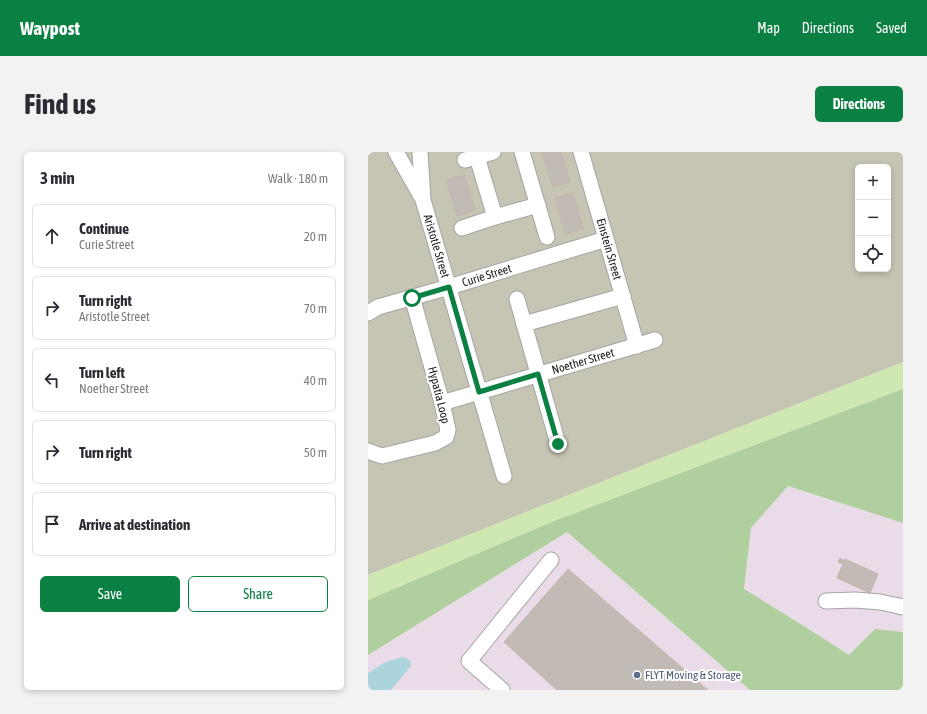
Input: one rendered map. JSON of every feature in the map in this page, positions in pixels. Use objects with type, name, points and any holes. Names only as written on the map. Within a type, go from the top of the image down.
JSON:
[{"type":"street","name":"Aristotle Street","points":[[396,152],[424,200]]},
{"type":"street","name":"Aristotle Street","points":[[420,152],[424,200],[504,476]]},
{"type":"street","points":[[493,152],[471,158],[495,217]]},
{"type":"street","points":[[522,152],[547,237]]},
{"type":"street","name":"Einstein Street","points":[[581,152],[637,346]]},
{"type":"street","points":[[462,228],[495,217],[538,206]]},
{"type":"street","name":"Curie Street","points":[[368,312],[378,307],[606,239]]},
{"type":"street","points":[[524,324],[623,296]]},
{"type":"street","name":"Hypatia Loop","points":[[368,450],[382,456],[435,443],[446,437],[448,430],[442,403],[412,298]]},
{"type":"street","points":[[517,299],[558,444]]},
{"type":"street","name":"Noether Street","points":[[442,403],[656,340]]},
{"type":"street","points":[[502,690],[469,661],[551,560]]},
{"type":"street","points":[[826,601],[855,600],[880,602],[903,607]]},
{"type":"shaded area","points":[[368,152],[903,152],[903,362],[368,575]]},
{"type":"shaded area","points":[[788,486],[903,523],[903,632],[875,629],[849,655],[744,590],[751,528]]},
{"type":"shaded area","points":[[567,532],[750,690],[368,690],[368,655]]},
{"type":"green space","points":[[903,362],[903,389],[554,521],[368,600],[368,575]]},
{"type":"green space","points":[[903,389],[903,523],[788,486],[751,528],[744,589],[849,655],[875,629],[903,632],[903,690],[750,690],[567,532],[368,655],[368,600],[554,521]]},
{"type":"water","points":[[402,657],[407,658],[411,662],[411,666],[391,690],[368,690],[368,673],[384,663]]},
{"type":"building","points":[[542,152],[561,152],[570,182],[553,187]]},
{"type":"building","points":[[464,175],[475,210],[457,216],[446,180]]},
{"type":"building","points":[[573,193],[583,229],[566,234],[555,198]]},
{"type":"building","points":[[840,558],[844,561],[845,559],[878,574],[870,593],[837,578],[843,564],[838,562]]},
{"type":"building","points":[[568,569],[708,690],[557,690],[504,642]]},
{"type":"place","name":"FLYT Moving & Storage","points":[[637,675]]},
{"type":"route","points":[[412,298],[449,287],[479,392],[538,374],[558,444]]}]
